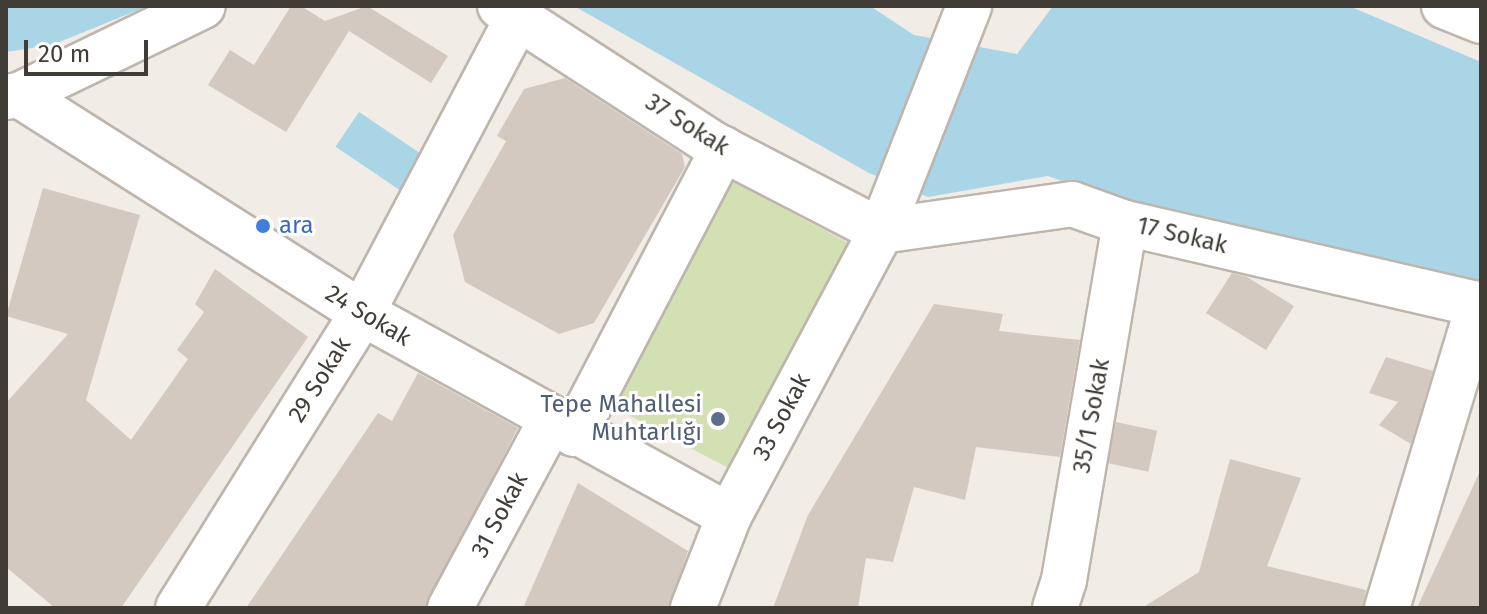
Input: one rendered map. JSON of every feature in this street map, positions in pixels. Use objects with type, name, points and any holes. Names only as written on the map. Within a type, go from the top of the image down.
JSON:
[{"type":"street","points":[[13,96],[203,6]]},
{"type":"street","points":[[1444,6],[1481,21]]},
{"type":"street","name":"37 Sokak","points":[[509,12],[723,149],[887,215]]},
{"type":"street","name":"29 Sokak","points":[[178,608],[362,313],[509,12]]},
{"type":"street","name":"33 Sokak","points":[[693,608],[729,516],[887,215],[966,13]]},
{"type":"street","name":"24 Sokak","points":[[13,96],[362,313],[562,428],[729,516]]},
{"type":"street","name":"31 Sokak","points":[[450,608],[562,428],[723,149]]},
{"type":"street","name":"17 Sokak","points":[[887,215],[1072,204],[1125,223],[1480,304]]},
{"type":"street","name":"35/1 Sokak","points":[[1055,608],[1064,580],[1125,223]]},
{"type":"street","points":[[1387,608],[1480,304]]},
{"type":"green space","points":[[726,178],[867,253],[748,478],[606,403]]},
{"type":"water","points":[[6,6],[148,6],[52,45],[6,52]]},
{"type":"water","points":[[574,6],[870,6],[914,35],[1017,54],[1053,6],[1349,6],[1481,62],[1481,301],[1414,305],[1048,176],[928,197],[869,173]]},
{"type":"water","points":[[359,112],[425,157],[402,192],[336,147]]},
{"type":"building","points":[[291,6],[301,6],[325,21],[367,6],[448,56],[431,83],[349,31],[286,132],[208,85],[230,50],[254,65]]},
{"type":"building","points":[[565,78],[682,154],[685,167],[594,323],[559,334],[465,282],[453,235],[506,141],[497,136],[524,89]]},
{"type":"building","points":[[43,188],[140,215],[86,400],[131,440],[188,359],[177,350],[204,312],[195,304],[215,269],[308,337],[121,608],[55,608],[6,567],[6,403],[68,334],[6,316]]},
{"type":"building","points":[[1232,273],[1247,277],[1294,306],[1266,350],[1206,313]]},
{"type":"building","points":[[934,304],[1003,314],[999,331],[1080,340],[1060,457],[976,447],[965,500],[914,487],[893,562],[866,558],[858,608],[773,608],[808,515]]},
{"type":"building","points":[[1386,357],[1433,371],[1411,444],[1379,425],[1398,402],[1369,393]]},
{"type":"building","points":[[418,373],[518,428],[425,608],[246,608],[378,413],[392,421]]},
{"type":"building","points":[[1116,422],[1157,431],[1148,472],[1107,463]]},
{"type":"building","points":[[1230,459],[1301,478],[1267,566],[1366,590],[1363,608],[1142,608],[1199,572]]},
{"type":"building","points":[[1481,469],[1481,608],[1417,608]]},
{"type":"building","points":[[578,483],[688,551],[669,608],[523,608]]},
{"type":"place","name":"ara","points":[[263,226]]},
{"type":"place","name":"Tepe Mahallesi Muhtarlığı","points":[[718,419]]}]
